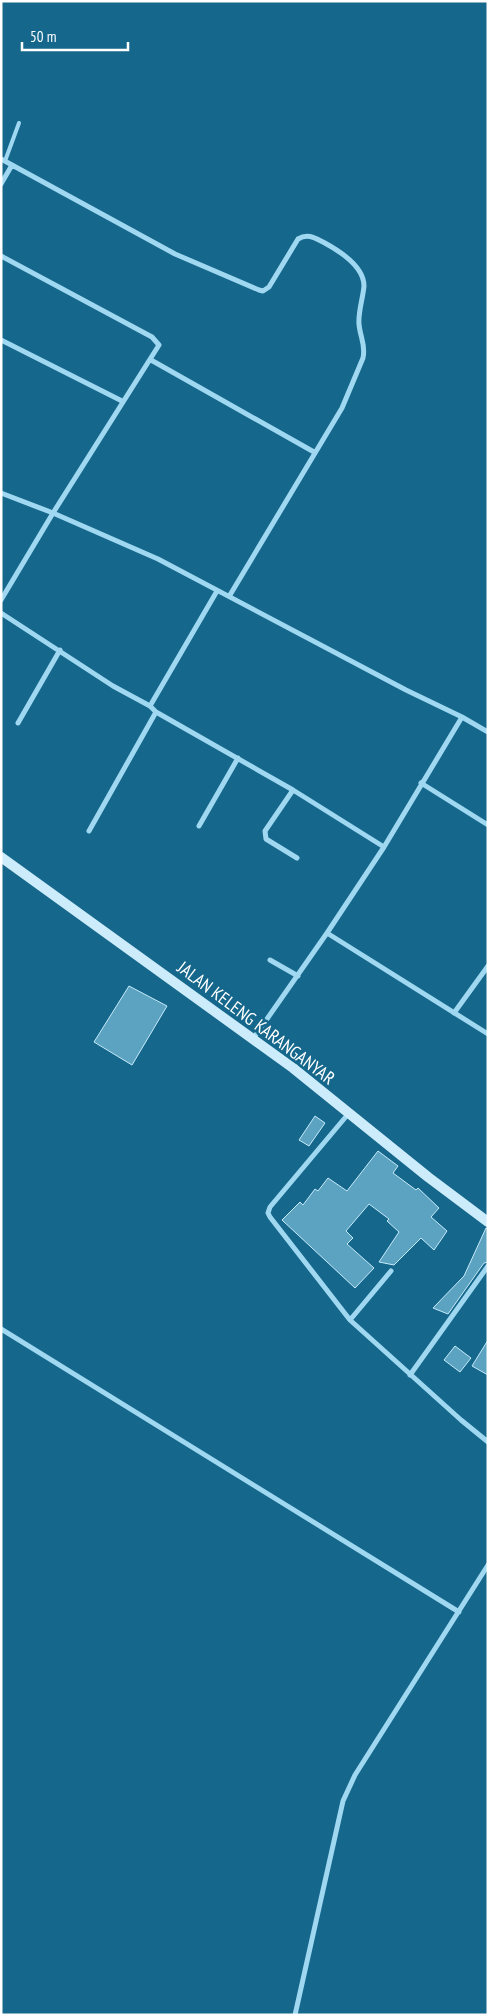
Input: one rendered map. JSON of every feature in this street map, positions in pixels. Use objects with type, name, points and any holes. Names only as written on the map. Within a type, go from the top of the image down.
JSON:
[{"type":"main road","name":"JALAN KELENG KARANGANYAR","points":[[1,857],[293,1068],[428,1177],[488,1222]]},
{"type":"street","points":[[3,160],[175,254],[259,290],[263,291],[269,287],[301,237],[312,236],[335,248],[353,262],[364,283],[359,324],[364,342],[363,358],[342,408],[230,595]]},
{"type":"street","points":[[1,184],[12,165]]},
{"type":"street","points":[[1,256],[152,337],[160,345],[122,401],[1,600]]},
{"type":"street","points":[[1,340],[122,401]]},
{"type":"street","points":[[151,360],[314,452]]},
{"type":"street","points":[[1,493],[53,513],[158,559],[217,591],[230,595],[488,732]]},
{"type":"street","points":[[150,706],[217,591]]},
{"type":"street","points":[[1,613],[113,686],[293,790],[384,848]]},
{"type":"street","points":[[18,723],[60,650]]},
{"type":"street","points":[[89,831],[156,712]]},
{"type":"street","points":[[253,1039],[384,848],[462,717]]},
{"type":"street","points":[[199,826],[238,758]]},
{"type":"street","points":[[421,783],[488,825]]},
{"type":"street","points":[[293,790],[264,835],[266,839],[296,858]]},
{"type":"street","points":[[327,933],[488,1034]]},
{"type":"street","points":[[270,960],[298,976]]},
{"type":"street","points":[[454,1013],[488,966]]},
{"type":"street","points":[[349,1113],[270,1207],[268,1213],[272,1221],[350,1320],[488,1442]]},
{"type":"street","points":[[410,1375],[488,1266]]},
{"type":"street","points":[[350,1320],[391,1272]]},
{"type":"street","points":[[1,1329],[459,1612]]},
{"type":"street","points":[[295,2015],[343,1801],[355,1775],[488,1565]]},
{"type":"lane","points":[[3,160],[19,124]]},
{"type":"building","points":[[129,986],[167,1006],[132,1065],[94,1042]]},
{"type":"building","points":[[315,1116],[325,1123],[309,1146],[299,1140]]},
{"type":"building","points":[[378,1151],[398,1166],[393,1173],[416,1190],[418,1188],[439,1208],[431,1217],[447,1231],[434,1250],[421,1238],[394,1265],[379,1262],[399,1232],[387,1221],[389,1219],[369,1204],[346,1231],[353,1238],[347,1244],[374,1268],[355,1288],[282,1220],[300,1202],[303,1205],[315,1189],[318,1191],[328,1178],[347,1191]]},
{"type":"building","points":[[486,1228],[488,1229],[488,1262],[484,1263],[448,1314],[433,1308],[464,1276]]},
{"type":"building","points":[[488,1340],[488,1375],[472,1366]]},
{"type":"building","points":[[455,1346],[471,1358],[460,1372],[444,1360]]}]
